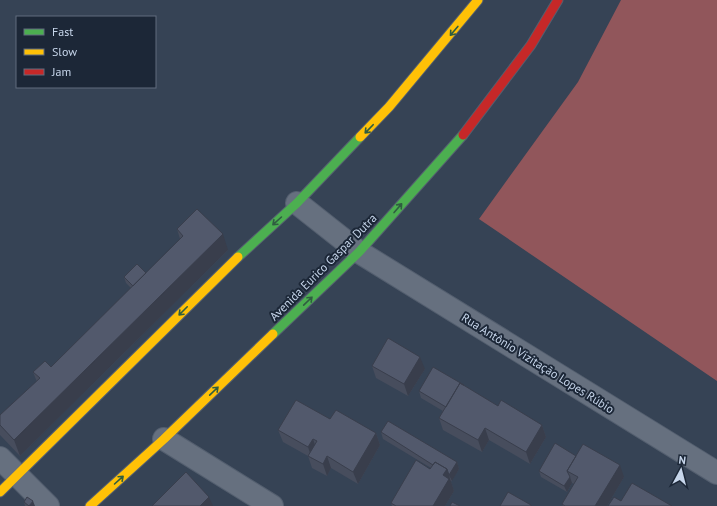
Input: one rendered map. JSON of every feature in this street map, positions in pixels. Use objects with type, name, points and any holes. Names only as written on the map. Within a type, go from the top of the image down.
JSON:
[{"type":"street","points":[[0,492],[228,266],[297,203],[389,108],[478,0]]},
{"type":"street","name":"Avenida Eurico Gaspar Dutra","points":[[90,506],[164,439],[359,252],[468,128],[531,45],[558,0]]},
{"type":"street","name":"Rua Antônio Vizitação Lopes Rúbio","points":[[297,203],[359,252],[717,473]]},
{"type":"street","points":[[164,439],[272,506]]},
{"type":"street","points":[[0,458],[48,506]]},
{"type":"shaded area","points":[[621,0],[717,0],[717,381],[479,219],[578,82]]},
{"type":"building","points":[[197,209],[223,234],[14,440],[0,425],[0,415],[40,378],[33,372],[45,361],[51,367],[183,236],[177,229]]},
{"type":"building","points":[[137,264],[146,273],[133,286],[124,277]]},
{"type":"building","points":[[388,338],[420,357],[404,384],[372,366]]},
{"type":"building","points":[[433,367],[464,385],[460,383],[446,407],[419,391]]},
{"type":"building","points":[[460,383],[498,406],[501,400],[542,425],[526,452],[485,428],[478,440],[439,418]]},
{"type":"building","points":[[296,400],[330,419],[336,410],[376,433],[353,472],[327,456],[323,464],[308,456],[317,441],[313,439],[308,447],[278,430]]},
{"type":"building","points":[[388,421],[457,462],[449,475],[447,469],[435,462],[433,465],[381,432]]},
{"type":"building","points":[[555,443],[576,456],[567,471],[570,477],[564,486],[539,471]]},
{"type":"building","points":[[583,444],[620,465],[595,506],[565,506],[562,504],[578,477],[567,471]]},
{"type":"building","points":[[416,460],[430,469],[435,462],[447,469],[443,475],[449,479],[433,506],[396,506],[391,503]]},
{"type":"building","points":[[186,472],[209,497],[200,506],[152,506]]},
{"type":"building","points":[[632,483],[672,506],[608,506],[614,497],[621,501]]},
{"type":"building","points":[[508,492],[531,505],[531,506],[500,506]]},
{"type":"building","points":[[27,497],[33,501],[29,506],[24,502]]},
{"type":"building","points":[[452,502],[460,506],[450,506]]},
{"type":"traffic: fast","points":[[273,334],[359,252],[463,135]]},
{"type":"traffic: fast","points":[[238,257],[297,203],[360,137]]},
{"type":"traffic: slow","points":[[360,137],[389,107],[478,0]]},
{"type":"traffic: slow","points":[[0,492],[238,257]]},
{"type":"traffic: slow","points":[[90,506],[164,439],[273,334]]},
{"type":"traffic: jam","points":[[463,135],[531,45],[558,0]]}]
